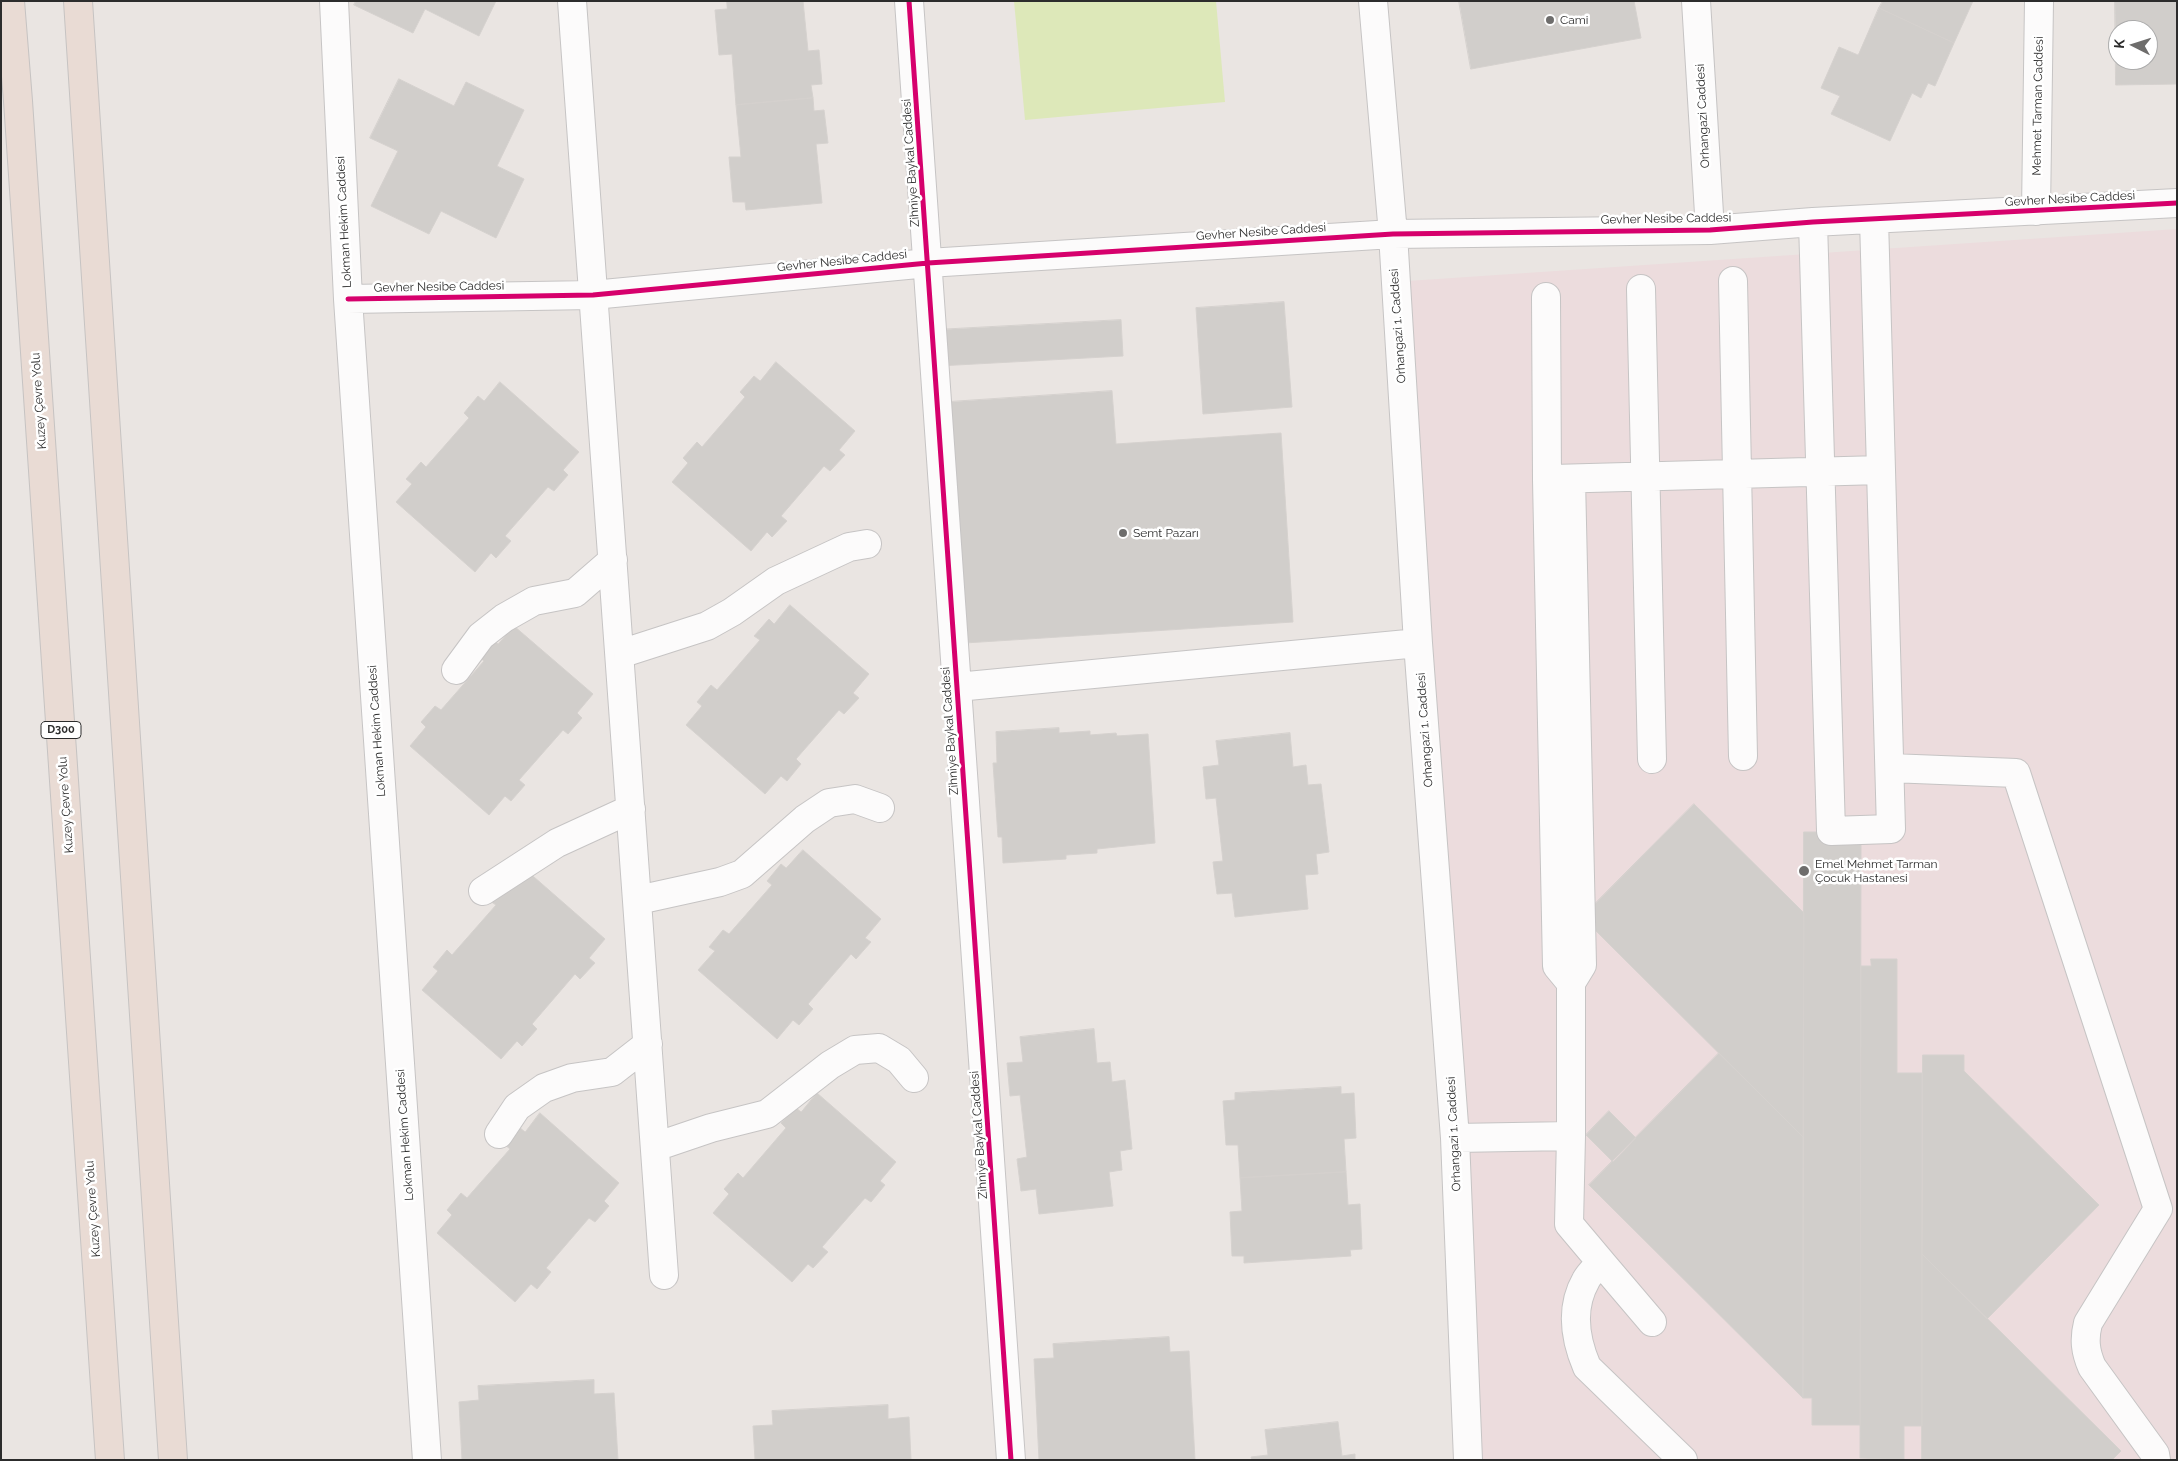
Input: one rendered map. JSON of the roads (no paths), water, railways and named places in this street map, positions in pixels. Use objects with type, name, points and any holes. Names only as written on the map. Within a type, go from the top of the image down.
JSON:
[{"type":"highway","name":"Kuzey Çevre Yolu","points":[[10,1],[20,121],[110,1460]]},
{"type":"highway","points":[[78,1],[173,1460]]},
{"type":"street","name":"Lokman Hekim Caddesi","points":[[334,1],[348,299],[427,1460]]},
{"type":"street","points":[[572,1],[664,1275]]},
{"type":"street","name":"Zihniye Baykal Caddesi","points":[[909,1],[1011,1460]]},
{"type":"street","name":"Orhangazi 1. Caddesi","points":[[1373,1],[1393,234],[1418,643],[1455,1138],[1468,1460]]},
{"type":"street","name":"Orhangazi Caddesi","points":[[1696,1],[1710,230]]},
{"type":"street","name":"Mehmet Tarman Caddesi","points":[[2036,211],[2040,1]]},
{"type":"street","name":"Gevher Nesibe Caddesi","points":[[348,299],[594,295],[928,263],[1393,234],[1710,230],[1813,222],[2177,204]]},
{"type":"street","points":[[1813,222],[1831,830],[1891,829],[1874,219]]},
{"type":"street","points":[[1733,281],[1743,756]]},
{"type":"street","points":[[1641,289],[1652,759]]},
{"type":"street","points":[[1546,297],[1559,479],[1557,966],[1571,983],[1572,1136],[1569,1224],[1652,1322]]},
{"type":"street","points":[[1559,479],[1881,470]]},
{"type":"street","points":[[620,654],[708,626],[732,612],[776,581],[849,547],[867,544]]},
{"type":"street","points":[[456,670],[481,636],[504,618],[534,601],[575,593],[613,560]]},
{"type":"street","points":[[957,687],[1418,643]]},
{"type":"street","points":[[1890,768],[2016,773],[2158,1209],[2088,1323],[2085,1342],[2087,1355],[2092,1367],[2155,1454],[2156,1460]]},
{"type":"street","points":[[638,900],[720,882],[742,874],[805,819],[830,802],[856,800],[880,808]]},
{"type":"street","points":[[483,891],[557,843],[631,809]]},
{"type":"street","points":[[499,1134],[517,1108],[544,1088],[572,1078],[612,1072],[648,1044]]},
{"type":"street","points":[[655,1147],[711,1128],[767,1114],[830,1065],[855,1050],[878,1048],[899,1060],[914,1078]]},
{"type":"street","points":[[1455,1138],[1572,1136]]},
{"type":"street","points":[[1601,1262],[1586,1279],[1579,1296],[1576,1315],[1576,1333],[1587,1367],[1683,1460]]},
{"type":"place","name":"Cami","points":[[1550,20]]},
{"type":"place","name":"Semt Pazarı","points":[[1123,533]]},
{"type":"place","name":"Emel Mehmet Tarman Çocuk Hastanesi","points":[[1804,871]]}]
